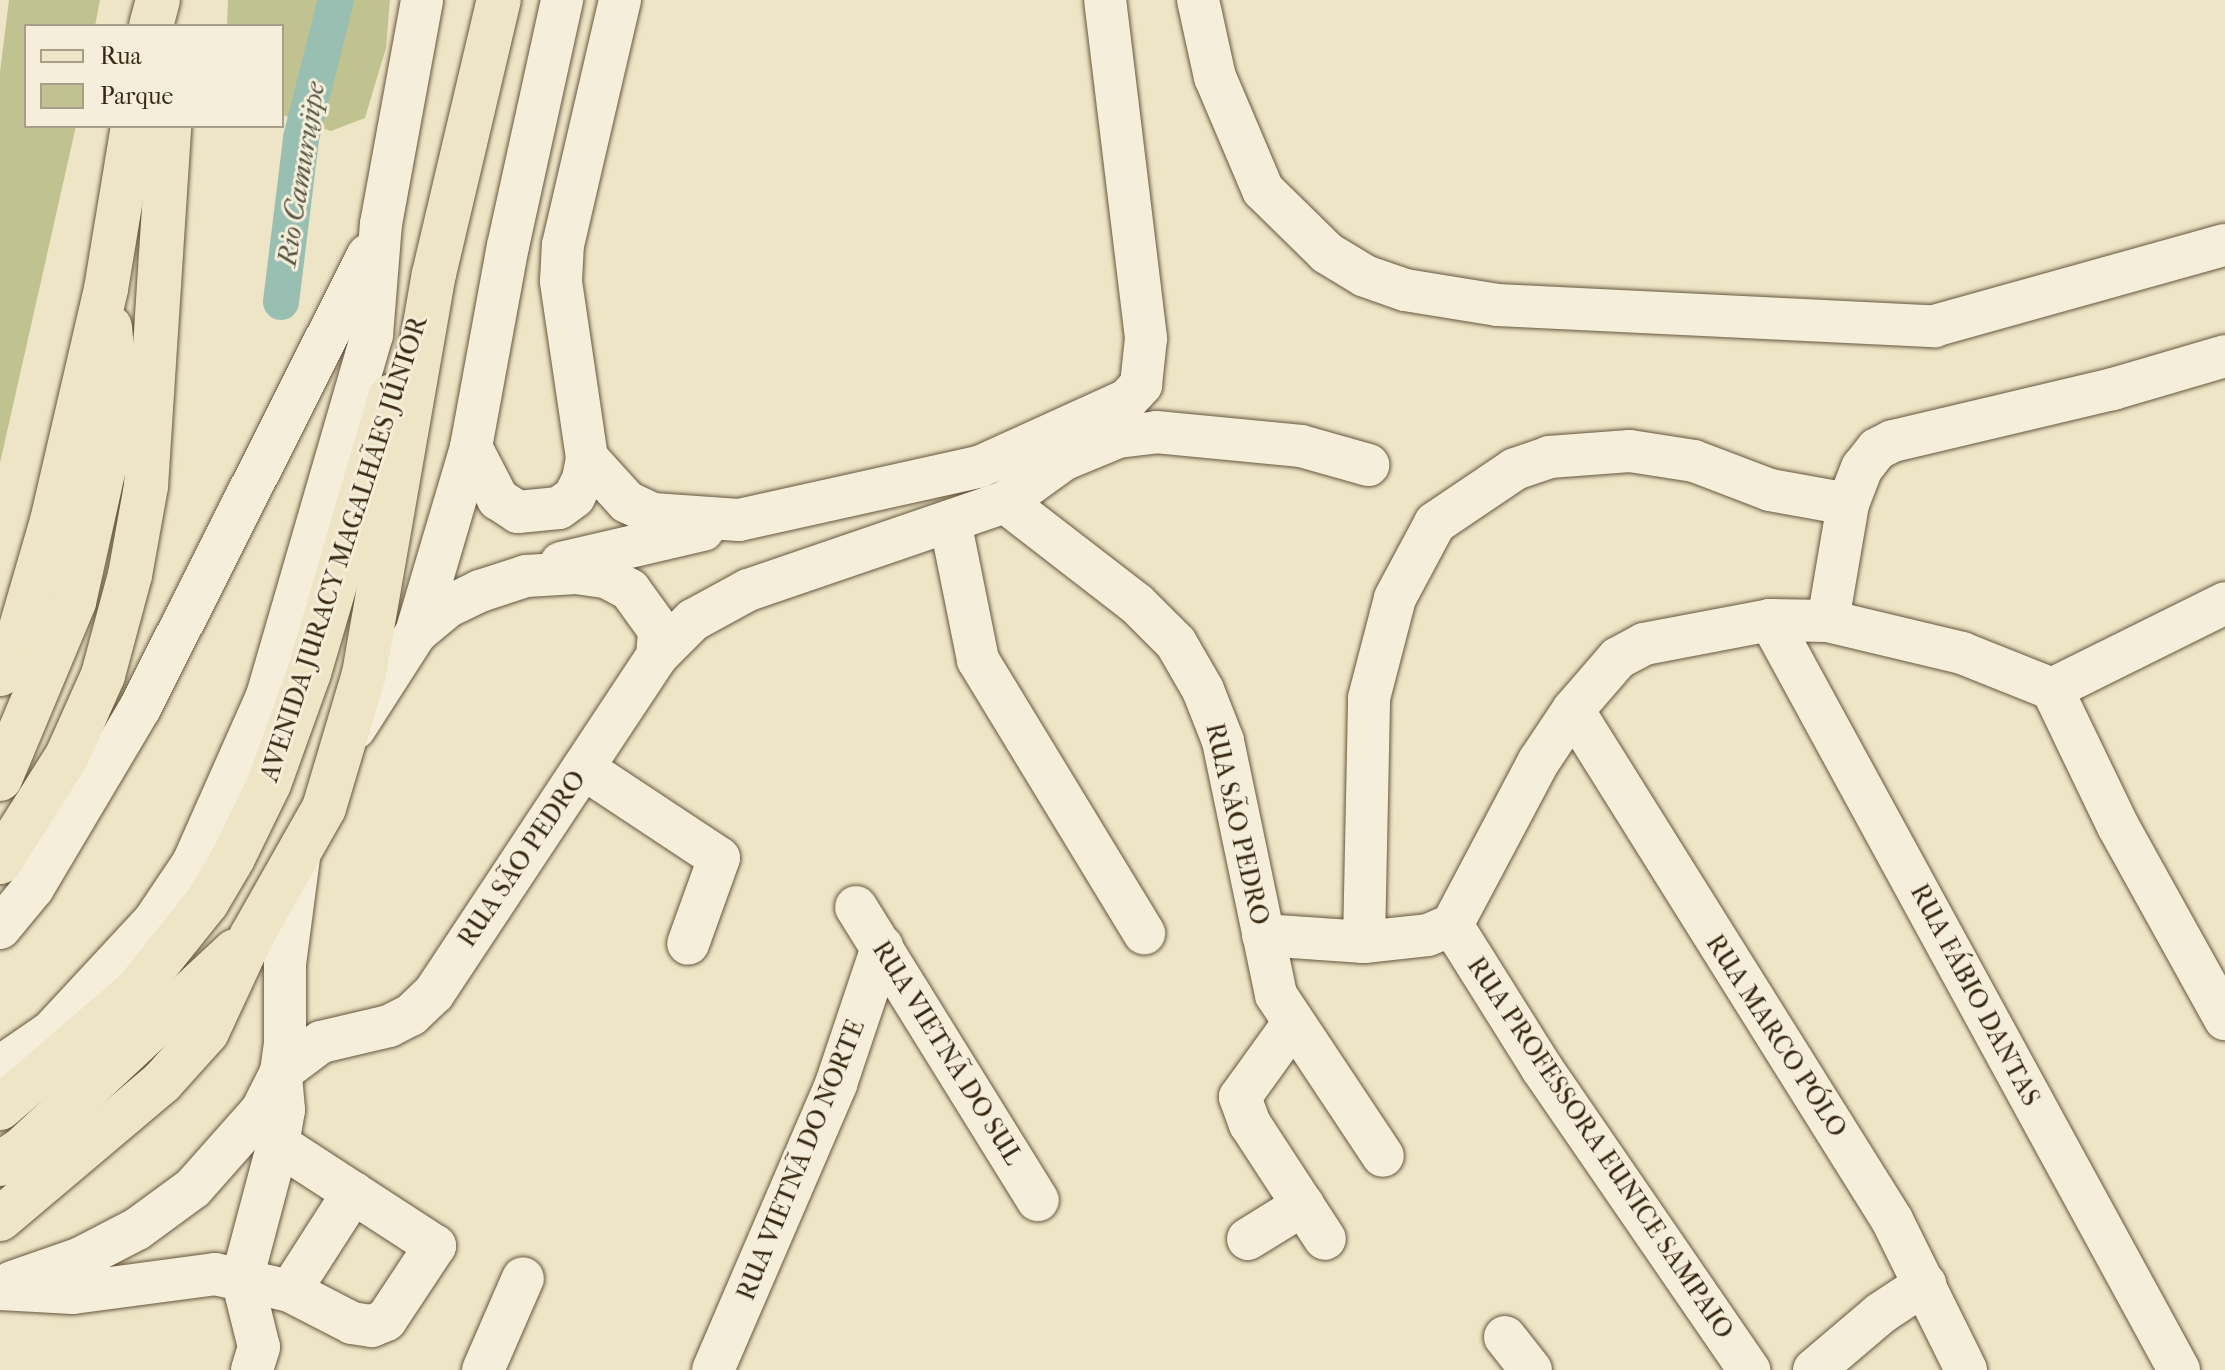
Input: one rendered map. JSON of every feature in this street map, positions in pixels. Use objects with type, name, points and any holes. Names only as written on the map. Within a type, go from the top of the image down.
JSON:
[{"type":"main road","points":[[152,24],[158,0]]},
{"type":"main road","points":[[173,24],[174,0]]},
{"type":"main road","name":"AVENIDA JURACY MAGALHÃES JÚNIOR","points":[[0,1219],[162,1082],[207,1032],[251,937],[324,808],[348,740],[434,274],[499,0]]},
{"type":"main road","points":[[0,674],[39,568],[106,289],[133,128]]},
{"type":"main road","points":[[0,862],[67,756],[103,675],[130,575],[146,486],[169,128]]},
{"type":"main road","name":"AVENIDA JURACY MAGALHÃES JÚNIOR","points":[[0,1108],[135,992],[207,902],[269,784],[309,673],[384,411],[434,274]]},
{"type":"main road","points":[[0,779],[74,602],[113,425],[106,289]]},
{"type":"main road","points":[[0,1164],[21,1150],[251,937]]},
{"type":"street","points":[[0,1067],[51,1032],[154,921],[193,863],[267,696],[328,497],[372,335],[381,224],[422,0]]},
{"type":"street","points":[[348,740],[416,633],[471,447],[508,246],[562,0]]},
{"type":"street","points":[[471,447],[498,499],[518,512],[540,513],[567,502],[583,479],[587,458],[561,281],[563,245],[620,0]]},
{"type":"street","points":[[416,633],[447,607],[573,559],[979,467],[1107,413],[1141,385],[1146,338],[1105,0]]},
{"type":"street","points":[[1198,0],[1215,77],[1263,190],[1327,253],[1365,276],[1405,290],[1498,305],[1934,326],[2225,245]]},
{"type":"street","points":[[0,928],[33,888],[140,708],[345,305],[381,224]]},
{"type":"street","points":[[1828,621],[1848,504],[1862,468],[1877,449],[1893,441],[2113,389],[2225,356]]},
{"type":"street","points":[[1005,502],[1063,460],[1118,437],[1156,432],[1301,446],[1368,465]]},
{"type":"street","points":[[1364,942],[1369,698],[1395,598],[1435,523],[1515,469],[1549,457],[1630,451],[1694,461],[1770,490],[1848,504]]},
{"type":"street","points":[[587,458],[627,502],[653,514],[739,520]]},
{"type":"street","name":"RUA SÃO PEDRO","points":[[281,1072],[321,1042],[411,1015],[434,993],[657,656],[693,620],[736,596],[1005,502],[1137,604],[1176,643],[1203,690],[1223,741],[1276,995],[1292,1025],[1383,1156]]},
{"type":"street","points":[[950,521],[978,660],[1144,933]]},
{"type":"street","points":[[526,576],[606,577],[630,590],[659,630],[657,656]]},
{"type":"street","points":[[2052,689],[2225,603]]},
{"type":"street","points":[[1263,935],[1364,942],[1428,935],[1452,925],[1539,761],[1573,710],[1618,658],[1644,644],[1770,620],[1828,621],[1962,653],[2052,689],[2118,826],[2225,1019]]},
{"type":"street","name":"RUA FÁBIO DANTAS","points":[[1770,620],[2179,1370]]},
{"type":"street","name":"RUA MARCO PÓLO","points":[[1573,710],[1884,1207],[1966,1370]]},
{"type":"street","points":[[583,768],[719,858],[688,944]]},
{"type":"street","points":[[252,1370],[259,1347],[242,1279],[284,1110],[281,1072],[284,986],[299,857]]},
{"type":"street","name":"RUA VIETNÃ DO SUL","points":[[856,907],[1038,1200]]},
{"type":"street","name":"RUA PROFESSORA EUNICE SAMPAIO","points":[[1452,925],[1541,1067],[1749,1370]]},
{"type":"street","name":"RUA VIETNÃ DO NORTE","points":[[713,1370],[836,1084],[882,947]]},
{"type":"street","points":[[284,986],[318,1013],[363,1030]]},
{"type":"street","points":[[1248,1239],[1314,1222],[1250,1124],[1240,1097],[1292,1025]]},
{"type":"street","points":[[0,1288],[81,1258],[137,1229],[193,1188],[242,1139],[281,1072]]},
{"type":"street","points":[[0,1288],[73,1293],[186,1274],[242,1279],[290,1291],[352,1323],[372,1326],[386,1320],[435,1246],[278,1144]]},
{"type":"street","points":[[290,1291],[353,1193]]},
{"type":"street","points":[[483,1370],[523,1278]]},
{"type":"street","points":[[1814,1370],[1881,1313],[1925,1284]]},
{"type":"street","points":[[1505,1337],[1531,1370]]},
{"type":"green space","points":[[9,0],[100,0],[95,24],[24,24],[24,128],[76,128],[0,463],[0,72]]},
{"type":"green space","points":[[228,0],[390,0],[386,48],[365,118],[331,131],[284,116],[284,24],[227,24]]},
{"type":"waterway","name":"Rio Camurujipe","points":[[281,302],[301,138],[336,0]]}]
